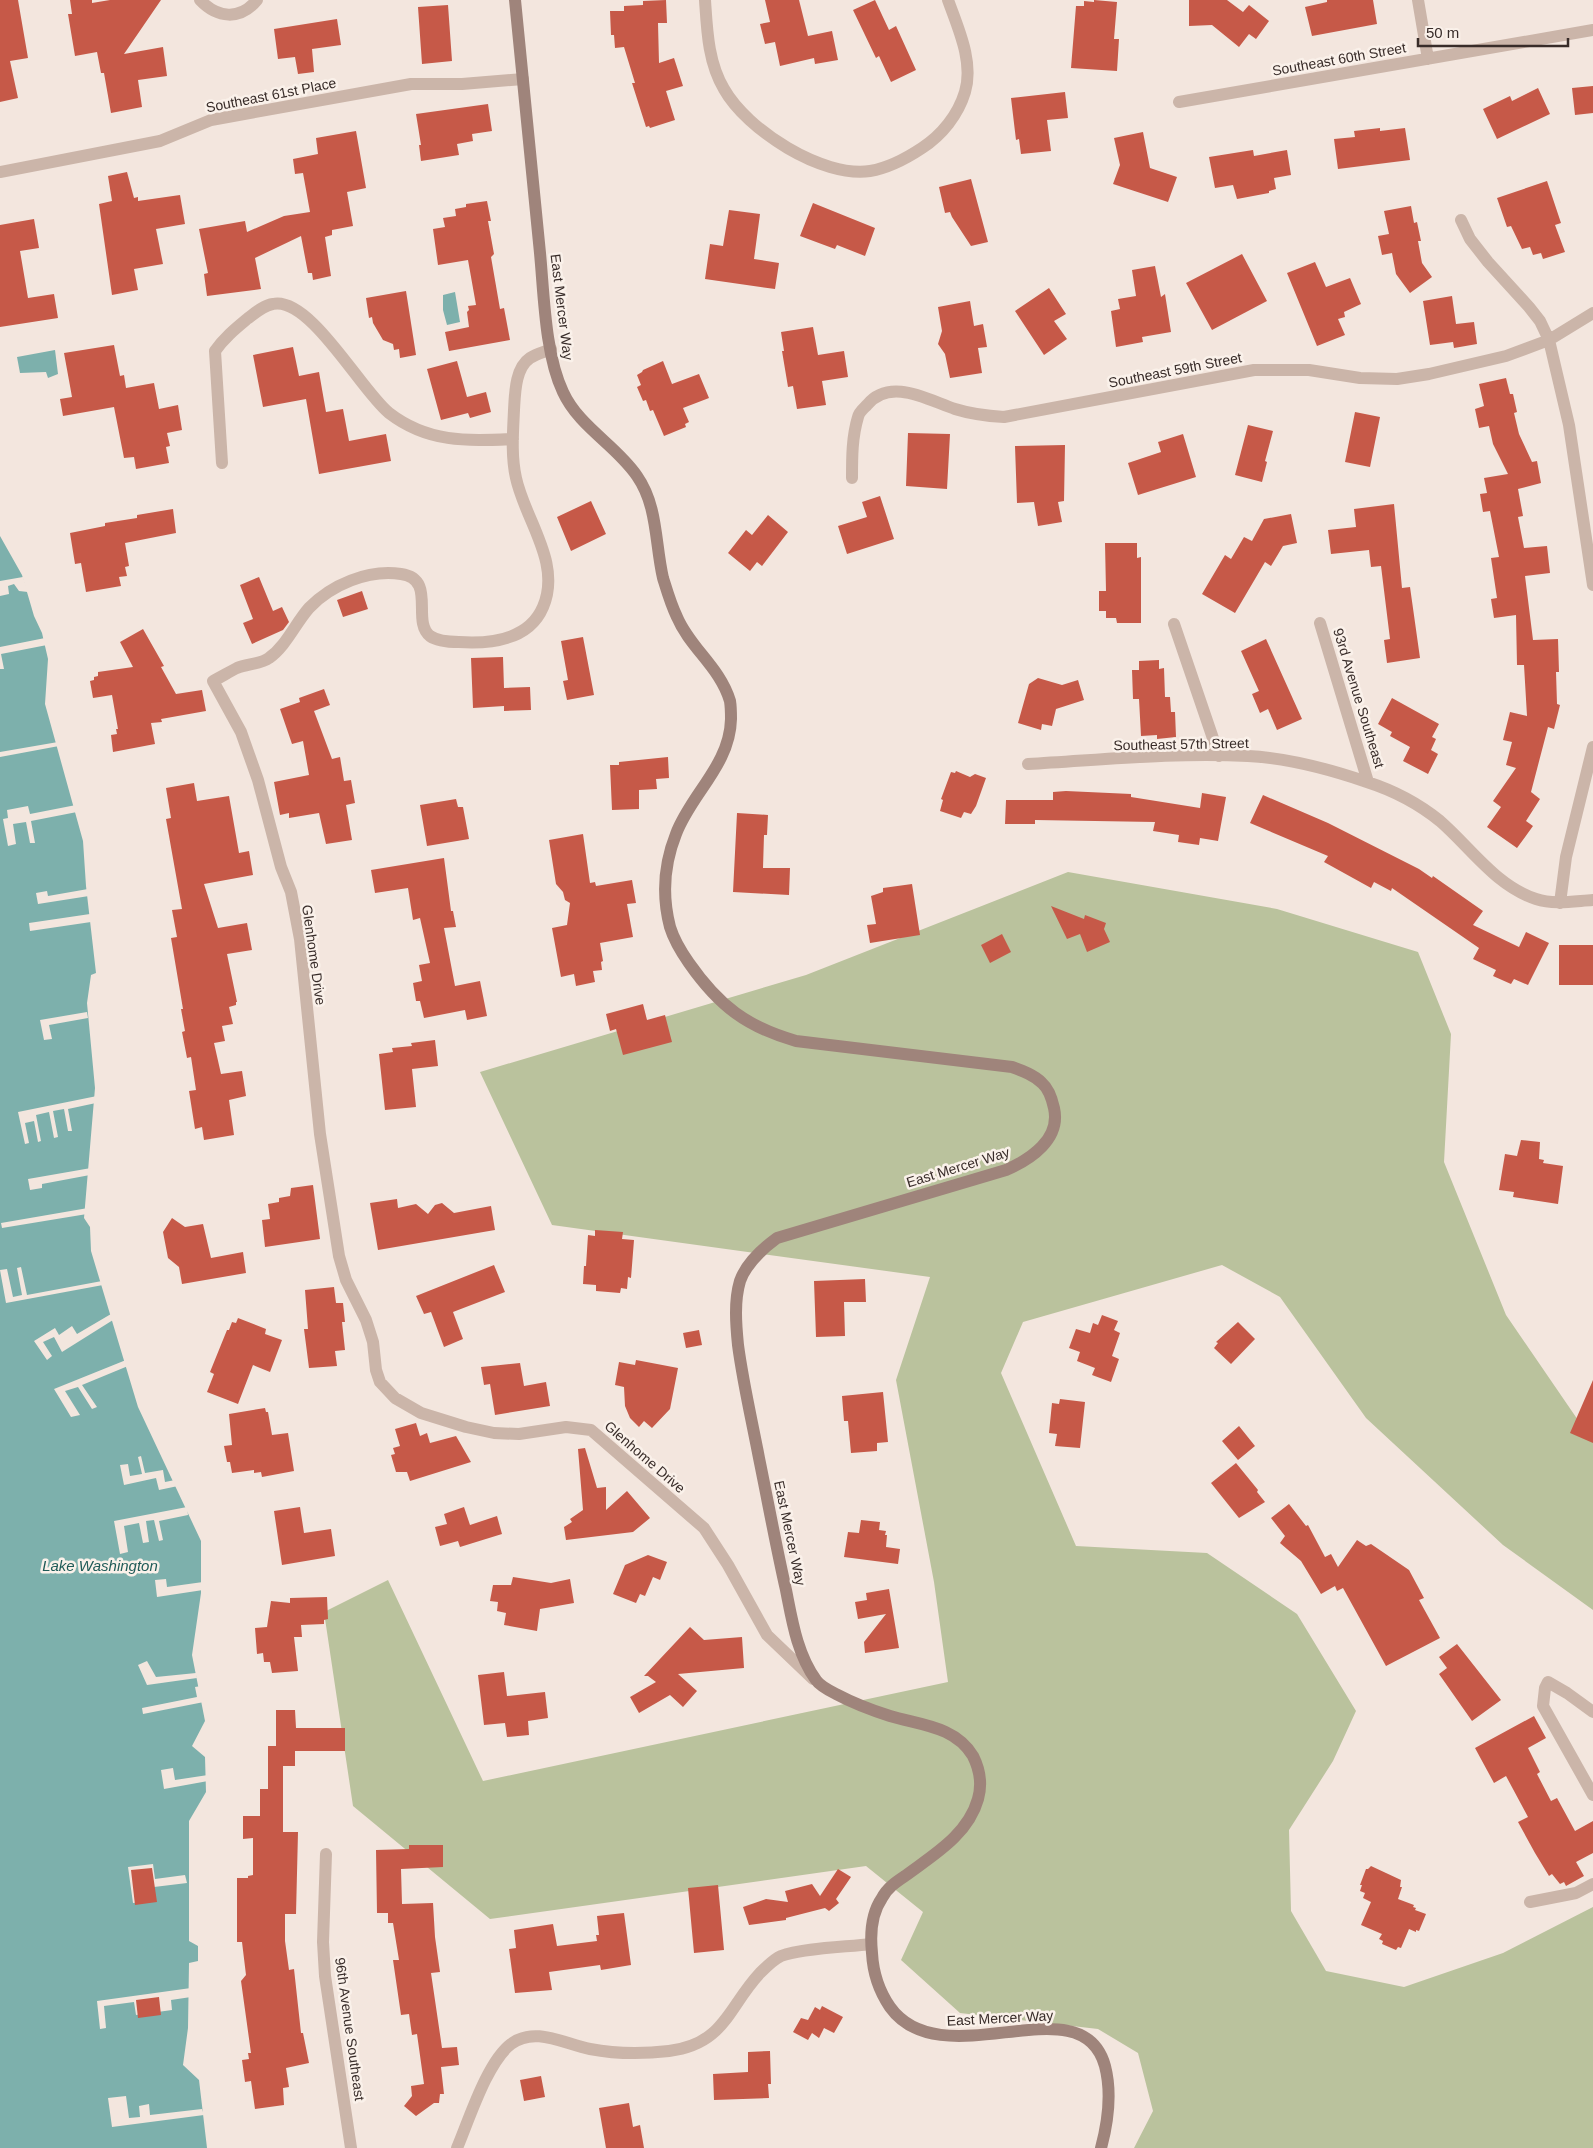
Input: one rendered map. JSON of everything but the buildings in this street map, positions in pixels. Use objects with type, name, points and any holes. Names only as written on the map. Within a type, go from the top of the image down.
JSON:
[{"type":"street","points":[[200,0],[207,8],[230,15],[245,12],[257,0]]},
{"type":"street","name":"East Mercer Way","points":[[515,0],[551,349],[563,392],[572,408],[637,475],[653,515],[663,577],[677,617],[688,637],[721,679],[731,704],[726,747],[717,768],[676,831],[669,855],[664,882],[671,930],[698,976],[723,1005],[770,1034],[796,1041],[1012,1067],[1030,1074],[1043,1084],[1052,1098],[1055,1115],[1053,1128],[1048,1139],[1038,1152],[1025,1162],[1006,1170],[777,1238],[763,1248],[740,1280],[736,1307],[738,1346],[774,1536],[799,1645],[817,1682],[851,1702],[950,1733],[966,1746],[974,1759],[980,1777],[980,1792],[975,1810],[956,1837],[890,1887],[881,1898],[873,1918],[871,1944],[873,1968],[881,1990],[890,2007],[904,2022],[918,2030],[938,2036],[956,2037],[1037,2029],[1060,2030],[1079,2034],[1093,2042],[1103,2058],[1108,2076],[1109,2102],[1106,2131],[1101,2148]]},
{"type":"street","points":[[705,0],[708,36],[713,63],[724,88],[737,107],[764,132],[794,153],[832,168],[870,171],[904,159],[934,140],[955,116],[966,91],[967,67],[961,36],[948,0]]},
{"type":"street","points":[[1418,0],[1428,59]]},
{"type":"street","name":"Southeast 60th Street","points":[[1179,102],[1593,30]]},
{"type":"street","name":"Southeast 61st Place","points":[[0,172],[160,141],[210,120],[411,84],[462,84],[523,79]]},
{"type":"street","points":[[1461,220],[1470,239],[1540,321],[1549,340],[1574,453],[1593,585]]},
{"type":"street","points":[[222,463],[215,351],[224,338],[257,310],[275,303],[296,308],[309,320],[388,413],[428,435],[473,441],[513,439]]},
{"type":"street","name":"Southeast 59th Street","points":[[852,478],[852,445],[858,415],[872,399],[887,392],[908,392],[982,416],[1004,417],[1254,370],[1309,370],[1360,378],[1397,379],[1429,374],[1506,356],[1549,340],[1593,314]]},
{"type":"street","name":"Glenhome Drive","points":[[551,349],[530,358],[521,367],[515,393],[513,439],[515,476],[523,503],[546,559],[550,584],[543,606],[535,620],[502,641],[479,643],[446,641],[429,635],[423,624],[420,588],[414,578],[403,574],[368,574],[337,586],[319,599],[308,609],[290,636],[268,659],[237,668],[213,680],[241,732],[258,780],[281,867],[291,892],[300,938],[320,1134],[339,1256],[346,1280],[366,1320],[373,1342],[376,1370],[380,1382],[395,1398],[421,1413],[466,1427],[494,1433],[518,1434],[566,1427],[591,1430],[704,1528],[728,1565],[767,1635],[817,1682]]},
{"type":"street","name":"93rd Avenue Southeast","points":[[1320,623],[1368,782]]},
{"type":"street","points":[[1174,624],[1219,756]]},
{"type":"street","points":[[1560,903],[1566,857],[1593,747]]},
{"type":"street","name":"Southeast 57th Street","points":[[1028,764],[1250,756],[1318,767],[1368,782],[1415,804],[1440,822],[1482,864],[1512,887],[1537,900],[1560,903],[1593,900]]},
{"type":"street","points":[[1593,1712],[1548,1682],[1545,1688],[1543,1706],[1593,1795]]},
{"type":"street","name":"96th Avenue Southeast","points":[[326,1854],[323,1942],[325,1976],[351,2148]]},
{"type":"street","points":[[1530,1902],[1576,1893],[1593,1884]]},
{"type":"street","points":[[457,2148],[479,2094],[496,2061],[510,2045],[525,2036],[542,2036],[589,2049],[614,2052],[671,2051],[698,2043],[712,2036],[722,2025],[752,1981],[780,1956],[871,1944]]},
{"type":"green space","points":[[1068,872],[1277,909],[1418,952],[1451,1034],[1444,1162],[1506,1315],[1593,1442],[1593,1610],[1503,1545],[1366,1418],[1280,1297],[1222,1265],[1023,1322],[1001,1373],[1076,1546],[1207,1553],[1297,1614],[1356,1711],[1333,1761],[1289,1830],[1291,1911],[1326,1971],[1404,1987],[1503,1953],[1593,1907],[1593,2148],[1134,2148],[1153,2111],[1138,2053],[1098,2029],[960,2013],[901,1960],[923,1912],[866,1866],[490,1919],[353,1806],[324,1612],[388,1580],[483,1781],[948,1682],[934,1582],[896,1380],[930,1277],[552,1225],[480,1072],[806,975]]},
{"type":"water","points":[[455,292],[460,322],[447,325],[443,310],[443,295]]},
{"type":"water","points":[[55,350],[58,374],[48,378],[46,372],[20,373],[17,357]]},
{"type":"water","name":"Lake Washington","points":[[0,536],[22,575],[34,616],[42,633],[48,659],[45,704],[83,841],[96,973],[91,975],[87,1003],[95,1088],[84,1218],[90,1227],[91,1251],[138,1407],[201,1541],[201,1593],[192,1655],[205,1721],[192,1746],[205,1757],[206,1792],[189,1821],[189,1941],[198,1946],[198,1961],[189,1963],[188,2028],[183,2065],[199,2080],[207,2148],[0,2148]]},
{"type":"pier","points":[[23,577],[28,592],[19,591],[14,584],[8,586],[9,594],[0,596],[0,581]]},
{"type":"pier","points":[[45,638],[47,645],[1,654],[4,669],[0,669],[0,647]]},
{"type":"pier","points":[[58,742],[59,746],[0,757],[0,752]]},
{"type":"pier","points":[[76,805],[77,812],[31,821],[35,843],[30,843],[26,822],[13,824],[16,844],[8,846],[3,819],[8,818],[7,810],[28,806],[30,814]]},
{"type":"pier","points":[[88,889],[89,896],[38,904],[36,893],[47,891],[48,896]]},
{"type":"pier","points":[[90,914],[91,922],[30,931],[29,923]]},
{"type":"pier","points":[[87,1012],[88,1018],[49,1025],[52,1039],[44,1040],[40,1020]]},
{"type":"pier","points":[[97,1096],[96,1103],[68,1109],[72,1131],[68,1131],[64,1109],[53,1111],[58,1137],[54,1138],[49,1112],[36,1115],[41,1141],[38,1142],[34,1121],[25,1123],[29,1143],[25,1144],[18,1112]]},
{"type":"pier","points":[[91,1168],[90,1175],[42,1184],[42,1188],[30,1190],[28,1179]]},
{"type":"pier","points":[[88,1208],[87,1214],[2,1228],[1,1223]]},
{"type":"pier","points":[[21,1267],[27,1295],[102,1281],[103,1285],[6,1303],[0,1270],[7,1269],[13,1297],[22,1295],[17,1268]]},
{"type":"pier","points":[[111,1314],[113,1320],[62,1352],[54,1337],[43,1342],[52,1356],[47,1360],[34,1341],[55,1328],[59,1335],[72,1326],[77,1334]]},
{"type":"pier","points":[[126,1360],[128,1366],[82,1385],[97,1407],[92,1409],[78,1387],[65,1391],[80,1415],[71,1417],[54,1389]]},
{"type":"pier","points":[[141,1456],[145,1473],[163,1470],[165,1482],[175,1480],[178,1486],[159,1490],[156,1478],[124,1485],[120,1465],[128,1464],[130,1476],[142,1474],[138,1457]]},
{"type":"pier","points":[[187,1507],[188,1515],[159,1521],[163,1540],[159,1541],[154,1520],[146,1521],[149,1542],[143,1543],[139,1523],[124,1526],[128,1552],[120,1554],[114,1521]]},
{"type":"pier","points":[[166,1579],[167,1587],[203,1582],[203,1590],[157,1597],[155,1580]]},
{"type":"pier","points":[[147,1661],[156,1677],[196,1673],[197,1678],[147,1685],[138,1665]]},
{"type":"pier","points":[[201,1686],[204,1702],[143,1714],[142,1708],[197,1697],[195,1687]]},
{"type":"pier","points":[[173,1768],[175,1780],[208,1775],[208,1781],[164,1789],[161,1770]]},
{"type":"pier","points":[[153,1864],[155,1879],[185,1875],[187,1883],[154,1887],[156,1901],[133,1903],[128,1867]]},
{"type":"pier","points":[[191,1988],[191,1997],[171,2000],[172,2010],[136,2015],[134,2002],[104,2006],[106,2028],[100,2029],[97,2001]]},
{"type":"pier","points":[[126,2096],[129,2118],[140,2117],[139,2106],[149,2104],[150,2115],[202,2109],[204,2115],[112,2127],[108,2098]]}]
